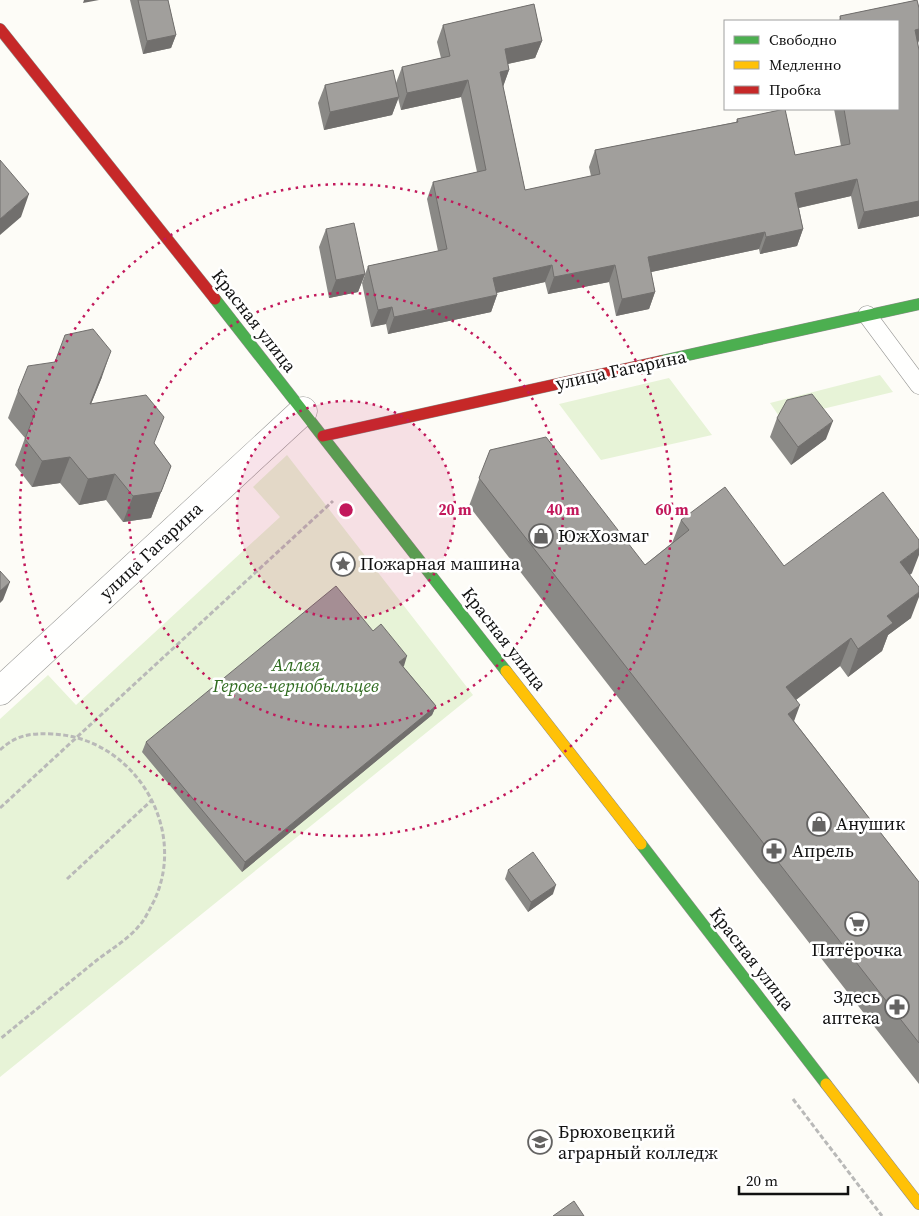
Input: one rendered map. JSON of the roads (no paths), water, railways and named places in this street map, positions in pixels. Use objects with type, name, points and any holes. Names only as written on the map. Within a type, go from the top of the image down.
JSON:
[{"type":"street","name":"Красная улица","points":[[0,29],[416,554],[919,1204]]},
{"type":"street","name":"улица Гагарина","points":[[322,436],[919,304]]},
{"type":"street","name":"улица Гагарина","points":[[0,691],[303,411]]},
{"type":"lane","points":[[867,315],[919,385]]},
{"type":"place","name":"ЮжХозмаг","points":[[541,536]]},
{"type":"place","name":"Пожарная машина","points":[[343,564]]},
{"type":"place","name":"Анушик","points":[[819,824]]},
{"type":"place","name":"Апрель","points":[[774,851]]},
{"type":"place","name":"Пятёрочка","points":[[857,924]]},
{"type":"place","name":"Здесь аптека","points":[[897,1007]]},
{"type":"place","name":"Брюховецкий аграрный колледж","points":[[540,1142]]},
{"type":"park label","name":"Аллея Героев-чернобыльцев","points":[[296,675]]}]
